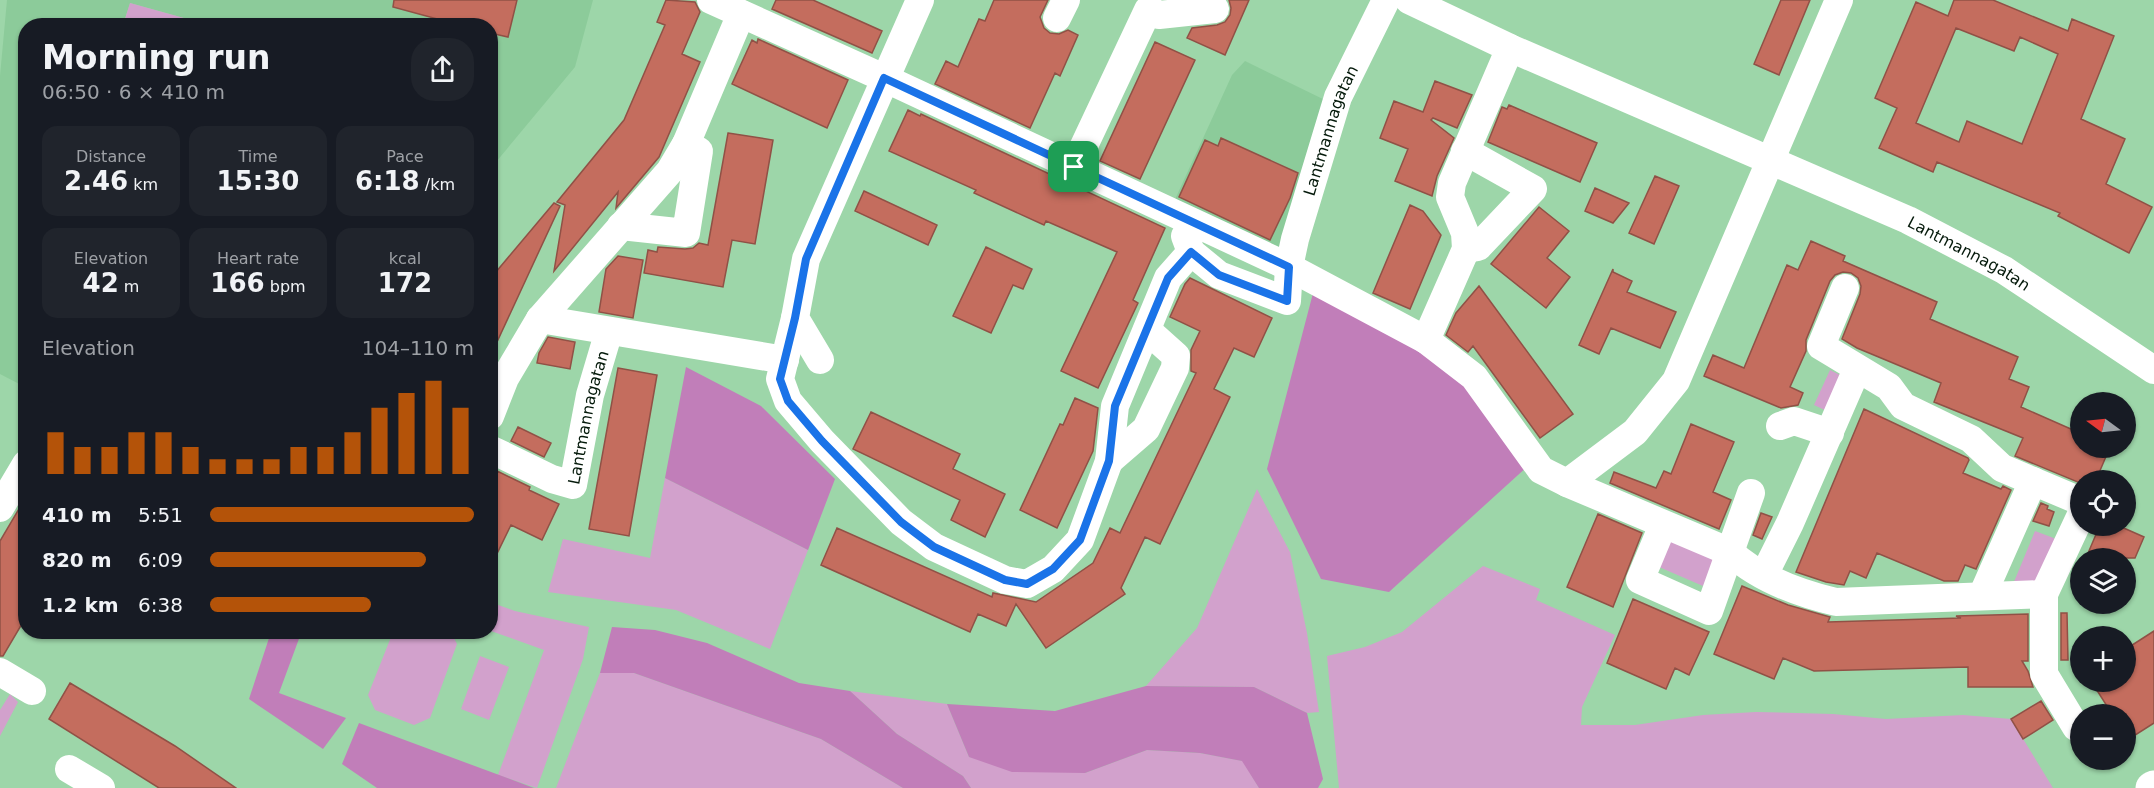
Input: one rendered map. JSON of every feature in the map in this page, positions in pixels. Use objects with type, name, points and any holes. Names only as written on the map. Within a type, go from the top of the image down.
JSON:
[{"type":"street","points":[[711,0],[756,12],[884,78],[1289,267],[1426,340],[1474,377],[1541,470],[1663,525],[1730,552],[1744,565],[1803,594],[1836,602],[2044,594]]},
{"type":"street","points":[[920,0],[806,259],[780,379],[788,401],[822,441],[901,522],[934,547],[1005,580],[1027,584],[1053,569],[1080,540],[1109,461],[1115,406],[1168,278],[1191,252],[1178,215]]},
{"type":"street","name":"Lantmannagatan","points":[[1191,252],[1219,275],[1287,301],[1289,267],[1338,97],[1386,0]]},
{"type":"street","name":"Lantmannagatan","points":[[1409,0],[1510,48],[1908,220],[2004,270],[2154,370]]},
{"type":"street","points":[[1567,483],[1635,432],[1676,381],[1839,0]]},
{"type":"street","points":[[1074,167],[1138,5],[1159,15],[1215,9]]},
{"type":"street","points":[[498,396],[505,378],[540,319],[670,171],[756,12]]},
{"type":"street","points":[[1426,340],[1466,249],[1465,233],[1450,197],[1452,183],[1510,48]]},
{"type":"street","points":[[621,226],[686,233],[699,151],[686,144]]},
{"type":"street","points":[[1465,151],[1533,189],[1478,247],[1466,249]]},
{"type":"street","points":[[1845,288],[1821,346],[1889,387],[1903,406],[1971,439],[2002,468],[2070,497]]},
{"type":"street","points":[[795,318],[820,360]]},
{"type":"street","name":"Lantmannagatan","points":[[540,319],[785,360]]},
{"type":"street","points":[[1109,461],[1146,429],[1174,368],[1176,356],[1147,330]]},
{"type":"street","name":"Lantmannagatan","points":[[498,453],[552,479],[573,485],[590,394],[609,332]]},
{"type":"street","points":[[1764,575],[1790,523],[1857,369]]},
{"type":"street","points":[[1780,426],[1794,421],[1830,433]]},
{"type":"street","points":[[0,508],[18,478]]},
{"type":"street","points":[[1982,597],[2033,481]]},
{"type":"street","points":[[1663,525],[1640,580],[1709,611],[1751,493]]},
{"type":"street","points":[[2070,717],[2044,674],[2044,594],[2071,536]]},
{"type":"street","points":[[0,672],[32,691]]},
{"type":"street","points":[[69,769],[101,788]]},
{"type":"shaded area","points":[[7,0],[593,0],[575,67],[498,160],[498,18],[184,18],[130,3],[125,18],[18,18],[18,383],[0,374],[0,76]]},
{"type":"shaded area","points":[[130,3],[184,18],[125,18]]},
{"type":"shaded area","points":[[1245,61],[1327,101],[1278,256],[1172,206],[1232,75]]},
{"type":"shaded area","points":[[1318,274],[1444,344],[1528,466],[1389,592],[1321,579],[1267,469]]},
{"type":"shaded area","points":[[686,367],[761,406],[835,479],[808,550],[665,478]]},
{"type":"shaded area","points":[[1830,370],[1846,378],[1831,413],[1814,405]]},
{"type":"shaded area","points":[[665,478],[808,550],[770,649],[676,610],[548,592],[563,539],[650,558]]},
{"type":"shaded area","points":[[1257,489],[1290,552],[1307,633],[1319,712],[1307,713],[1254,687],[1146,686],[1197,628]]},
{"type":"shaded area","points":[[2035,531],[2059,540],[2040,584],[2011,589]]},
{"type":"shaded area","points":[[1671,538],[1716,558],[1703,586],[1659,567]]},
{"type":"shaded area","points":[[1483,566],[1540,589],[1536,600],[1615,635],[1582,707],[1581,725],[1635,725],[1703,715],[1756,712],[1833,714],[1886,719],[1963,715],[2011,719],[2053,788],[1339,788],[1327,656],[1365,647],[1402,632]]},
{"type":"shaded area","points":[[498,605],[515,611],[589,627],[583,659],[537,788],[498,775],[544,650],[498,634]]},
{"type":"shaded area","points":[[612,627],[655,630],[707,643],[799,683],[850,691],[897,734],[963,776],[971,788],[903,788],[821,739],[634,673],[600,673]]},
{"type":"shaded area","points":[[269,639],[299,639],[279,693],[346,718],[323,749],[249,699]]},
{"type":"shaded area","points":[[390,639],[454,639],[457,644],[430,718],[414,725],[375,710],[368,695]]},
{"type":"shaded area","points":[[480,656],[509,667],[489,720],[461,709]]},
{"type":"shaded area","points":[[600,673],[634,673],[821,739],[903,788],[556,788]]},
{"type":"shaded area","points":[[1146,686],[1254,687],[1307,713],[1323,779],[1318,788],[1259,788],[1242,761],[1200,753],[1147,750],[1085,773],[1012,772],[969,757],[947,704],[1055,711]]},
{"type":"shaded area","points":[[850,691],[947,704],[969,757],[1085,773],[1147,750],[1200,753],[1243,761],[1259,788],[971,788],[963,776],[897,734]]},
{"type":"shaded area","points":[[10,694],[18,702],[0,736],[0,710]]},
{"type":"shaded area","points":[[359,723],[534,788],[377,788],[342,764]]},
{"type":"building","points":[[394,0],[517,0],[508,37],[498,35],[498,18],[434,18],[393,7]]},
{"type":"building","points":[[666,0],[695,2],[700,12],[682,54],[700,62],[659,157],[616,208],[618,192],[554,271],[565,205],[557,202],[624,120],[665,25],[657,22]]},
{"type":"building","points":[[776,0],[813,0],[882,31],[872,53],[772,9]]},
{"type":"building","points":[[994,0],[1048,0],[1040,17],[1044,28],[1050,33],[1059,34],[1068,30],[1078,35],[1060,76],[1055,73],[1030,128],[935,84],[946,61],[958,67],[979,19],[985,21]]},
{"type":"building","points":[[1229,0],[1249,0],[1225,55],[1187,38],[1192,28],[1225,22],[1230,15]]},
{"type":"building","points":[[1781,0],[1810,0],[1779,75],[1754,64]]},
{"type":"building","points":[[1954,0],[1993,0],[2068,31],[2072,19],[2114,36],[2081,119],[2125,139],[2106,184],[2152,207],[2129,253],[2058,216],[2060,213],[1937,162],[1933,172],[1879,148],[1897,108],[1875,98],[1916,2],[1948,16]],"holes":[[[1956,28],[2014,51],[2020,37],[2058,54],[2022,144],[1967,121],[1959,142],[1916,123]]]},
{"type":"building","points":[[758,39],[848,80],[827,128],[732,84],[752,40],[757,43]]},
{"type":"building","points":[[1155,42],[1195,60],[1140,179],[1100,161]]},
{"type":"building","points":[[1435,81],[1472,95],[1457,128],[1433,118],[1431,120],[1454,138],[1437,176],[1432,196],[1395,181],[1408,149],[1380,138],[1394,101],[1423,112]]},
{"type":"building","points":[[1509,105],[1597,143],[1580,182],[1488,142],[1502,107],[1507,109]]},
{"type":"building","points":[[908,110],[1165,228],[1133,300],[1138,303],[1098,388],[1061,371],[1117,252],[1046,221],[1044,225],[974,193],[976,190],[889,151]]},
{"type":"building","points":[[728,133],[773,140],[755,244],[732,240],[723,287],[644,273],[648,250],[657,252],[658,247],[693,248],[699,243],[708,245]]},
{"type":"building","points":[[1221,138],[1298,173],[1290,198],[1270,240],[1179,197],[1205,140],[1218,146]]},
{"type":"building","points":[[1655,176],[1679,186],[1654,244],[1629,233]]},
{"type":"building","points":[[1595,188],[1629,203],[1613,223],[1585,211]]},
{"type":"building","points":[[864,191],[937,225],[928,245],[855,211]]},
{"type":"building","points":[[554,203],[560,206],[498,340],[498,270]]},
{"type":"building","points":[[1410,205],[1423,211],[1441,235],[1410,309],[1373,293]]},
{"type":"building","points":[[1539,207],[1569,231],[1547,258],[1570,277],[1546,308],[1491,264]]},
{"type":"building","points":[[1811,241],[1845,256],[1843,261],[1937,302],[1930,319],[2018,357],[2009,379],[2029,387],[2021,407],[2070,429],[2070,458],[2105,458],[2100,470],[2070,470],[2070,479],[2015,456],[2023,438],[1934,402],[1941,383],[1857,348],[1842,339],[1860,294],[1861,286],[1858,278],[1851,273],[1843,272],[1835,275],[1830,281],[1806,340],[1806,351],[1790,387],[1803,393],[1798,405],[1781,408],[1704,376],[1713,355],[1744,368],[1787,265],[1798,270]]},
{"type":"building","points":[[986,247],[1032,269],[1023,289],[1013,285],[991,333],[953,316]]},
{"type":"building","points":[[618,256],[643,260],[633,318],[599,312],[606,269]]},
{"type":"building","points":[[1613,269],[1613,272],[1632,281],[1627,292],[1676,312],[1660,348],[1611,328],[1599,354],[1579,345]]},
{"type":"building","points":[[1190,278],[1272,318],[1254,357],[1234,348],[1214,389],[1230,397],[1160,544],[1145,537],[1121,588],[1125,594],[1046,648],[1016,604],[1006,626],[978,614],[970,632],[821,565],[837,528],[992,597],[993,593],[1036,602],[1093,563],[1110,528],[1120,533],[1196,373],[1191,371],[1191,350],[1200,331],[1170,317]]},
{"type":"building","points":[[1479,286],[1573,414],[1540,438],[1473,346],[1468,352],[1446,335],[1456,313]]},
{"type":"building","points":[[548,337],[575,342],[570,369],[537,363],[539,353]]},
{"type":"building","points":[[618,368],[657,375],[629,536],[589,529]]},
{"type":"building","points":[[1075,398],[1098,408],[1093,451],[1057,528],[1020,510],[1060,424],[1063,425]]},
{"type":"building","points":[[1864,409],[1968,458],[1963,473],[2001,489],[2003,486],[2011,490],[1976,569],[1965,565],[1958,581],[1944,581],[1877,553],[1866,578],[1850,571],[1844,585],[1826,582],[1796,572]]},
{"type":"building","points":[[871,412],[960,454],[953,469],[1005,494],[985,537],[951,520],[960,500],[853,449]]},
{"type":"building","points":[[1691,424],[1734,442],[1713,492],[1731,500],[1719,529],[1610,483],[1614,472],[1656,488],[1664,471],[1671,474]]},
{"type":"building","points":[[518,427],[551,443],[544,457],[511,441]]},
{"type":"building","points":[[498,471],[559,504],[542,540],[511,525],[498,552]]},
{"type":"building","points":[[2041,503],[2054,512],[2049,526],[2033,521]]},
{"type":"building","points":[[18,511],[18,631],[3,656],[0,656],[0,541]]},
{"type":"building","points":[[1761,513],[1772,517],[1762,539],[1753,535]]},
{"type":"building","points":[[1598,514],[1642,533],[1613,607],[1567,587]]},
{"type":"building","points":[[2136,533],[2144,537],[2136,556],[2136,548],[2090,548],[2095,536],[2136,536]]},
{"type":"building","points":[[1742,586],[1788,605],[1830,617],[1828,622],[2028,614],[2028,661],[2022,661],[2033,687],[1968,687],[1968,667],[1814,671],[1783,658],[1774,679],[1714,654]]},
{"type":"building","points":[[1633,599],[1709,632],[1689,675],[1675,668],[1666,689],[1607,663]]},
{"type":"building","points":[[2061,613],[2067,613],[2068,660],[2061,660]]},
{"type":"building","points":[[2154,631],[2154,723],[2136,735],[2136,704],[2106,704],[2098,692],[2136,692],[2136,643]]},
{"type":"building","points":[[70,683],[175,746],[236,788],[159,788],[49,719]]},
{"type":"building","points":[[2041,701],[2053,720],[2023,739],[2011,719]]},
{"type":"route","points":[[884,78],[1074,167],[1289,267],[1287,301],[1219,275],[1191,252],[1168,278],[1115,406],[1109,461],[1080,540],[1053,569],[1027,584],[1005,580],[934,547],[901,522],[822,441],[788,401],[780,379],[806,259],[884,78]]}]
